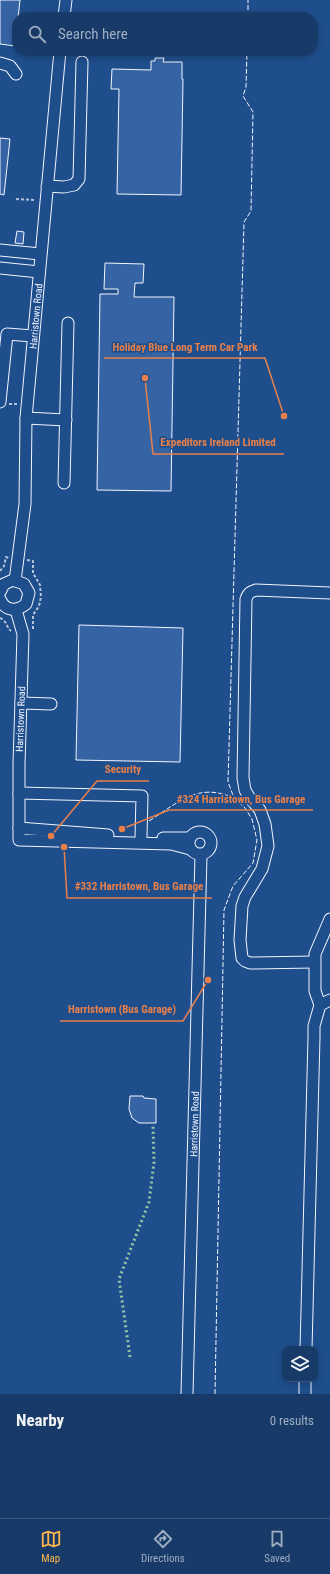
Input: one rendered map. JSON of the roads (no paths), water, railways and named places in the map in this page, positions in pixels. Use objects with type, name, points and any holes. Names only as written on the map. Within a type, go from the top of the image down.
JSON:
[{"type":"street","points":[[65,12],[66,0]]},
{"type":"street","name":"Harristown Road","points":[[15,580],[25,504],[26,418],[60,56]]},
{"type":"street","points":[[47,186],[64,187],[74,185],[78,179],[82,62]]},
{"type":"street","points":[[0,63],[10,66],[16,74]]},
{"type":"street","points":[[0,250],[40,254]]},
{"type":"street","points":[[0,268],[39,272]]},
{"type":"street","points":[[64,483],[68,323]]},
{"type":"street","points":[[6,401],[7,334],[33,336]]},
{"type":"street","points":[[26,418],[66,420]]},
{"type":"street","points":[[0,592],[4,584],[8,581],[15,580],[24,584],[29,593],[26,604],[16,610],[12,610],[4,606],[0,599]]},
{"type":"street","points":[[314,962],[250,962],[245,961],[242,958],[240,940],[242,906],[245,897],[262,869],[268,846],[260,810],[245,790],[243,778],[246,599],[247,595],[251,591],[256,590],[330,593]]},
{"type":"street","name":"Harristown Road","points":[[16,610],[23,634],[19,840],[171,844],[190,843]]},
{"type":"street","points":[[21,703],[50,704]]},
{"type":"street","points":[[19,793],[142,796],[141,837]]},
{"type":"street","name":"Harristown Road","points":[[19,828],[141,837],[190,843]]},
{"type":"street","name":"Harristown Road","points":[[201,832],[205,832],[212,841],[208,852],[201,855],[195,853],[190,843],[195,833],[201,832]]},
{"type":"street","name":"Harristown Road","points":[[187,1394],[201,855]]},
{"type":"street","points":[[330,919],[315,954],[314,962],[315,991],[330,1011]]},
{"type":"street","points":[[306,1346],[314,1026],[325,1003]]},
{"type":"street","points":[[305,1394],[306,1382]]},
{"type":"place","name":"Expeditors Ireland Limited","points":[[145,378]]},
{"type":"place","name":"Holiday Blue Long Term Car Park","points":[[284,416]]},
{"type":"place","name":"#324 Harristown, Bus Garage","points":[[122,829]]},
{"type":"place","name":"Security","points":[[51,836]]},
{"type":"place","name":"#332 Harristown, Bus Garage","points":[[64,847]]},
{"type":"place","name":"Harristown (Bus Garage)","points":[[208,980]]}]
